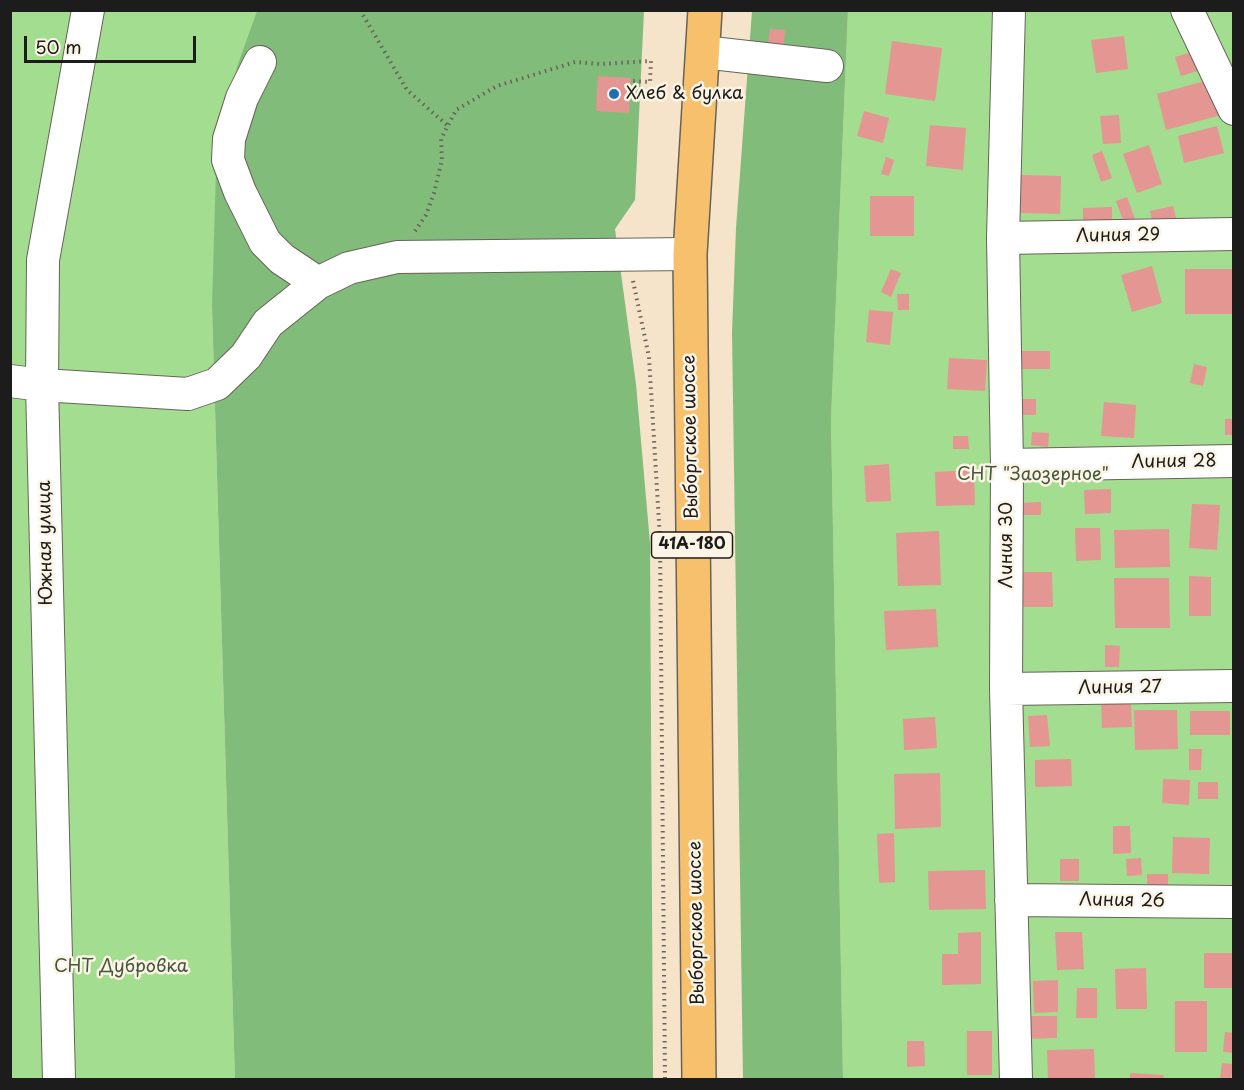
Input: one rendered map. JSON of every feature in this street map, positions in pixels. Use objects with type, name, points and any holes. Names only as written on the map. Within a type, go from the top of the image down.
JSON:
[{"type":"main road","name":"Выборгское шоссе","points":[[699,1080],[690,254],[705,10]]},
{"type":"street","name":"Южная улица","points":[[59,1080],[42,385],[43,260],[88,10]]},
{"type":"street","name":"Линия 30","points":[[1009,10],[1004,238],[1007,465],[1006,689],[1016,1080]]},
{"type":"street","points":[[1187,10],[1233,109]]},
{"type":"street","points":[[703,52],[827,66]]},
{"type":"street","points":[[260,62],[242,98],[229,139],[228,160],[240,192],[265,242],[282,259],[318,283]]},
{"type":"street","name":"Линия 29","points":[[1004,238],[1233,234]]},
{"type":"street","points":[[10,381],[188,394],[218,384],[246,356],[268,323],[318,283],[349,268],[397,257],[690,254]]},
{"type":"street","name":"Линия 28","points":[[1007,465],[1233,461]]},
{"type":"street","name":"Линия 27","points":[[1006,689],[1233,686]]},
{"type":"street","name":"Линия 26","points":[[1011,900],[1233,902]]},
{"type":"path","points":[[360,10],[407,90],[448,126]]},
{"type":"path","points":[[397,257],[426,215],[442,160],[441,139],[456,110],[497,86],[575,62],[599,64],[651,61],[650,82],[631,81]]},
{"type":"path","points":[[628,254],[649,357],[660,539],[664,1080]]},
{"type":"green space","name":"СНТ Дубровка","points":[[10,11],[257,11],[212,307],[235,1079],[11,1079]]},
{"type":"green space","points":[[257,11],[644,11],[635,200],[615,229],[636,384],[650,543],[653,1079],[235,1080],[212,307],[216,169],[237,67]]},
{"type":"green space","points":[[752,11],[848,11],[831,420],[843,1079],[743,1080],[732,333],[736,228]]},
{"type":"green space","name":"СНТ \"Заозерное\"","points":[[848,11],[1233,11],[1233,1079],[843,1079],[831,420]]},
{"type":"building","points":[[770,29],[785,30],[783,53],[767,51]]},
{"type":"building","points":[[1124,36],[1128,69],[1096,73],[1091,40]]},
{"type":"building","points":[[892,41],[942,48],[935,101],[885,94]]},
{"type":"building","points":[[1195,51],[1201,70],[1181,76],[1175,57]]},
{"type":"building","points":[[598,76],[631,78],[629,113],[596,111]]},
{"type":"building","points":[[1212,79],[1221,115],[1166,130],[1157,94]]},
{"type":"building","points":[[864,111],[889,118],[883,143],[857,136]]},
{"type":"building","points":[[1119,115],[1121,143],[1103,144],[1100,116]]},
{"type":"building","points":[[930,125],[966,128],[963,170],[926,166]]},
{"type":"building","points":[[1217,126],[1224,153],[1184,163],[1178,136]]},
{"type":"building","points":[[1149,145],[1162,184],[1137,193],[1123,154]]},
{"type":"building","points":[[1102,151],[1112,178],[1101,182],[1092,155]]},
{"type":"building","points":[[886,157],[894,160],[889,176],[881,174]]},
{"type":"building","points":[[1021,175],[1061,176],[1060,214],[1020,213]]},
{"type":"building","points":[[870,196],[914,196],[914,236],[870,236]]},
{"type":"building","points":[[1127,197],[1135,219],[1124,223],[1116,201]]},
{"type":"building","points":[[1173,206],[1176,218],[1153,224],[1150,211]]},
{"type":"building","points":[[1112,207],[1112,220],[1083,221],[1083,208]]},
{"type":"building","points":[[1152,266],[1162,303],[1132,312],[1121,275]]},
{"type":"building","points":[[891,269],[901,273],[891,297],[881,292]]},
{"type":"building","points":[[1185,269],[1234,269],[1234,314],[1185,314]]},
{"type":"building","points":[[897,294],[909,294],[909,310],[898,310]]},
{"type":"building","points":[[869,310],[893,312],[890,345],[866,342]]},
{"type":"building","points":[[1020,351],[1050,351],[1050,369],[1021,369]]},
{"type":"building","points":[[949,358],[987,360],[985,391],[947,389]]},
{"type":"building","points":[[1194,364],[1207,367],[1203,386],[1190,383]]},
{"type":"building","points":[[1021,399],[1036,399],[1036,415],[1021,415]]},
{"type":"building","points":[[1104,402],[1136,405],[1134,438],[1101,436]]},
{"type":"building","points":[[1225,419],[1234,419],[1234,435],[1225,435]]},
{"type":"building","points":[[1032,432],[1049,433],[1048,447],[1031,445]]},
{"type":"building","points":[[953,436],[968,436],[969,449],[953,449]]},
{"type":"building","points":[[889,464],[891,501],[866,502],[864,466]]},
{"type":"building","points":[[974,470],[975,505],[936,506],[935,472]]},
{"type":"building","points":[[1111,489],[1111,513],[1085,514],[1084,490]]},
{"type":"building","points":[[1041,502],[1041,515],[1021,515],[1021,503]]},
{"type":"building","points":[[1192,504],[1220,505],[1217,550],[1189,548]]},
{"type":"building","points":[[1075,528],[1100,528],[1101,560],[1076,561]]},
{"type":"building","points":[[1169,529],[1170,567],[1115,568],[1114,530]]},
{"type":"building","points":[[939,531],[941,585],[898,586],[896,533]]},
{"type":"building","points":[[1017,572],[1052,572],[1053,607],[1017,607]]},
{"type":"building","points":[[1189,576],[1211,577],[1211,616],[1189,616]]},
{"type":"building","points":[[1114,578],[1169,578],[1170,628],[1115,628]]},
{"type":"building","points":[[936,609],[938,647],[886,650],[884,611]]},
{"type":"building","points":[[1105,645],[1120,646],[1119,667],[1105,667]]},
{"type":"building","points":[[1131,700],[1132,727],[1102,728],[1101,701]]},
{"type":"building","points":[[1134,710],[1177,710],[1178,749],[1135,750]]},
{"type":"building","points":[[1190,711],[1230,711],[1230,735],[1190,735]]},
{"type":"building","points":[[1047,715],[1050,746],[1030,747],[1028,716]]},
{"type":"building","points":[[935,717],[937,748],[904,750],[903,719]]},
{"type":"building","points":[[1189,749],[1202,749],[1201,770],[1189,770]]},
{"type":"building","points":[[1071,759],[1072,786],[1035,787],[1035,760]]},
{"type":"building","points":[[940,773],[941,827],[895,829],[894,774]]},
{"type":"building","points":[[1163,779],[1190,780],[1189,805],[1162,803]]},
{"type":"building","points":[[1198,782],[1218,782],[1218,799],[1198,799]]},
{"type":"building","points":[[1113,826],[1130,826],[1131,853],[1113,854]]},
{"type":"building","points":[[894,833],[895,882],[879,883],[877,834]]},
{"type":"building","points":[[1173,837],[1210,838],[1209,874],[1172,873]]},
{"type":"building","points":[[1141,858],[1142,875],[1127,876],[1126,859]]},
{"type":"building","points":[[1060,859],[1079,859],[1079,881],[1060,881]]},
{"type":"building","points":[[985,870],[986,909],[929,910],[928,871]]},
{"type":"building","points":[[1147,874],[1168,874],[1168,891],[1147,891]]},
{"type":"building","points":[[981,932],[981,984],[942,985],[942,954],[958,954],[958,933]]},
{"type":"building","points":[[1055,932],[1082,932],[1084,969],[1057,970]]},
{"type":"building","points":[[1204,953],[1234,953],[1234,988],[1204,988]]},
{"type":"building","points":[[1146,968],[1147,1009],[1116,1009],[1115,969]]},
{"type":"building","points":[[1058,980],[1058,1012],[1034,1013],[1033,981]]},
{"type":"building","points":[[1077,988],[1097,988],[1097,1018],[1076,1018]]},
{"type":"building","points":[[1175,1001],[1207,1001],[1207,1052],[1175,1052]]},
{"type":"building","points":[[1024,1016],[1057,1016],[1057,1038],[1024,1039]]},
{"type":"building","points":[[967,1031],[992,1031],[992,1075],[967,1075]]},
{"type":"building","points":[[1225,1032],[1234,1033],[1234,1053],[1223,1052]]},
{"type":"building","points":[[907,1041],[924,1041],[925,1066],[907,1067]]},
{"type":"building","points":[[1094,1049],[1095,1080],[1048,1080],[1047,1050]]},
{"type":"building","points":[[1222,1063],[1233,1064],[1231,1080],[1220,1080]]},
{"type":"building","points":[[1130,1073],[1164,1075],[1163,1080],[1130,1080]]},
{"type":"place","name":"Хлеб & булка","points":[[614,94]]}]
